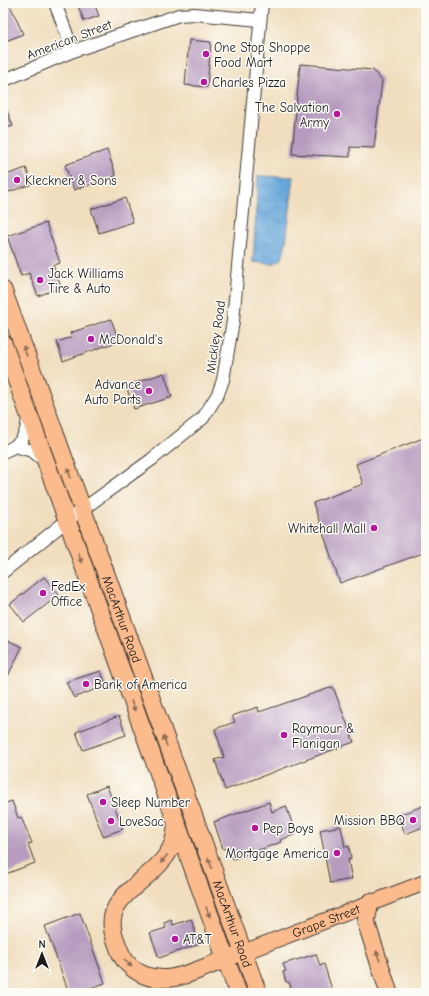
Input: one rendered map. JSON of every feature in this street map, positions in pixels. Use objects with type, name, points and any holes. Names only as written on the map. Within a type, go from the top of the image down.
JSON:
[{"type":"highway","name":"MacArthur Road","points":[[3,290],[258,993]]},
{"type":"highway","name":"MacArthur Road","points":[[3,343],[238,993]]},
{"type":"highway","points":[[176,823],[173,844],[166,858],[126,893],[116,906],[112,926],[114,935],[123,958],[128,964],[144,976],[154,979],[175,978],[226,959]]},
{"type":"highway","points":[[370,902],[366,922],[389,993]]},
{"type":"main road","name":"Grape Street","points":[[226,959],[370,902],[426,882]]},
{"type":"street","points":[[55,3],[73,51]]},
{"type":"street","name":"Mickley Road","points":[[3,572],[67,521],[193,428],[203,418],[212,404],[223,380],[232,321],[262,3]]},
{"type":"street","name":"American Street","points":[[7,79],[73,51],[179,15],[194,14],[260,20]]},
{"type":"street","points":[[3,452],[15,446],[26,434],[28,413]]},
{"type":"street","points":[[15,446],[32,451],[45,460]]},
{"type":"water","points":[[258,176],[294,177],[286,242],[282,259],[273,264],[253,262]]},
{"type":"building","points":[[77,3],[94,3],[99,16],[84,21]]},
{"type":"building","points":[[10,5],[23,34],[6,41],[3,33],[3,25],[5,24],[3,8]]},
{"type":"building","points":[[189,40],[211,42],[207,87],[185,85]]},
{"type":"building","name":"The Salvation Army","points":[[300,64],[373,70],[382,81],[374,148],[350,147],[350,157],[292,154]]},
{"type":"building","points":[[3,101],[13,126],[3,129]]},
{"type":"building","points":[[107,150],[116,176],[74,190],[65,165]]},
{"type":"building","name":"Kleckner & Sons","points":[[26,168],[32,184],[3,194],[3,176]]},
{"type":"building","points":[[125,198],[133,222],[99,233],[91,209]]},
{"type":"building","points":[[46,223],[60,263],[53,265],[61,287],[38,296],[29,273],[21,276],[7,236]]},
{"type":"building","name":"McDonald's","points":[[111,319],[119,341],[63,361],[57,342],[72,337],[70,333]]},
{"type":"building","name":"Advance Auto Parts","points":[[164,373],[172,397],[134,409],[126,386]]},
{"type":"building","name":"Whitehall Mall","points":[[426,437],[426,552],[340,583],[313,503],[363,484],[356,464]]},
{"type":"building","points":[[44,577],[59,595],[24,622],[10,604]]},
{"type":"building","points":[[3,638],[22,647],[3,686]]},
{"type":"building","name":"Bank of America","points":[[101,671],[106,685],[74,698],[66,682]]},
{"type":"building","name":"Raymour & Flanigan","points":[[333,687],[354,742],[225,790],[215,760],[224,757],[215,729],[235,722],[232,716],[258,707],[259,712]]},
{"type":"building","points":[[119,716],[126,735],[83,750],[76,732]]},
{"type":"building","points":[[107,786],[123,829],[103,836],[87,794]]},
{"type":"building","points":[[12,801],[18,818],[21,817],[32,843],[28,844],[35,863],[3,875],[3,804]]},
{"type":"building","name":"Pep Boys","points":[[269,802],[272,812],[286,806],[296,834],[280,840],[281,842],[234,859],[232,858],[228,847],[223,849],[214,822]]},
{"type":"building","name":"Mission BBQ","points":[[426,805],[426,826],[405,834],[398,815]]},
{"type":"building","name":"Mortgage America","points":[[341,826],[345,847],[349,846],[351,859],[348,860],[352,879],[330,883],[320,830]]},
{"type":"building","points":[[80,913],[105,983],[76,993],[69,993],[45,926]]},
{"type":"building","name":"AT&T","points":[[191,919],[199,944],[159,958],[150,933],[166,928],[164,923],[171,920],[173,925]]},
{"type":"building","points":[[316,954],[320,966],[324,964],[332,990],[323,993],[293,993],[289,982],[286,982],[283,972],[286,971],[283,964]]},
{"type":"place","name":"One Stop Shoppe Food Mart","points":[[206,54]]},
{"type":"place","name":"Charles Pizza","points":[[204,82]]},
{"type":"place","name":"The Salvation Army","points":[[337,114]]},
{"type":"place","name":"Kleckner & Sons","points":[[17,180]]},
{"type":"place","name":"Jack Williams Tire & Auto","points":[[40,280]]},
{"type":"place","name":"McDonald's","points":[[91,339]]},
{"type":"place","name":"Advance Auto Parts","points":[[149,391]]},
{"type":"place","name":"Whitehall Mall","points":[[374,528]]},
{"type":"place","name":"FedEx Office","points":[[43,593]]},
{"type":"place","name":"Bank of America","points":[[86,684]]},
{"type":"place","name":"Raymour & Flanigan","points":[[284,735]]},
{"type":"place","name":"Sleep Number","points":[[103,802]]},
{"type":"place","name":"Mission BBQ","points":[[413,820]]},
{"type":"place","name":"LoveSac","points":[[111,821]]},
{"type":"place","name":"Pep Boys","points":[[255,828]]},
{"type":"place","name":"Mortgage America","points":[[337,853]]},
{"type":"place","name":"AT&T","points":[[175,939]]}]
